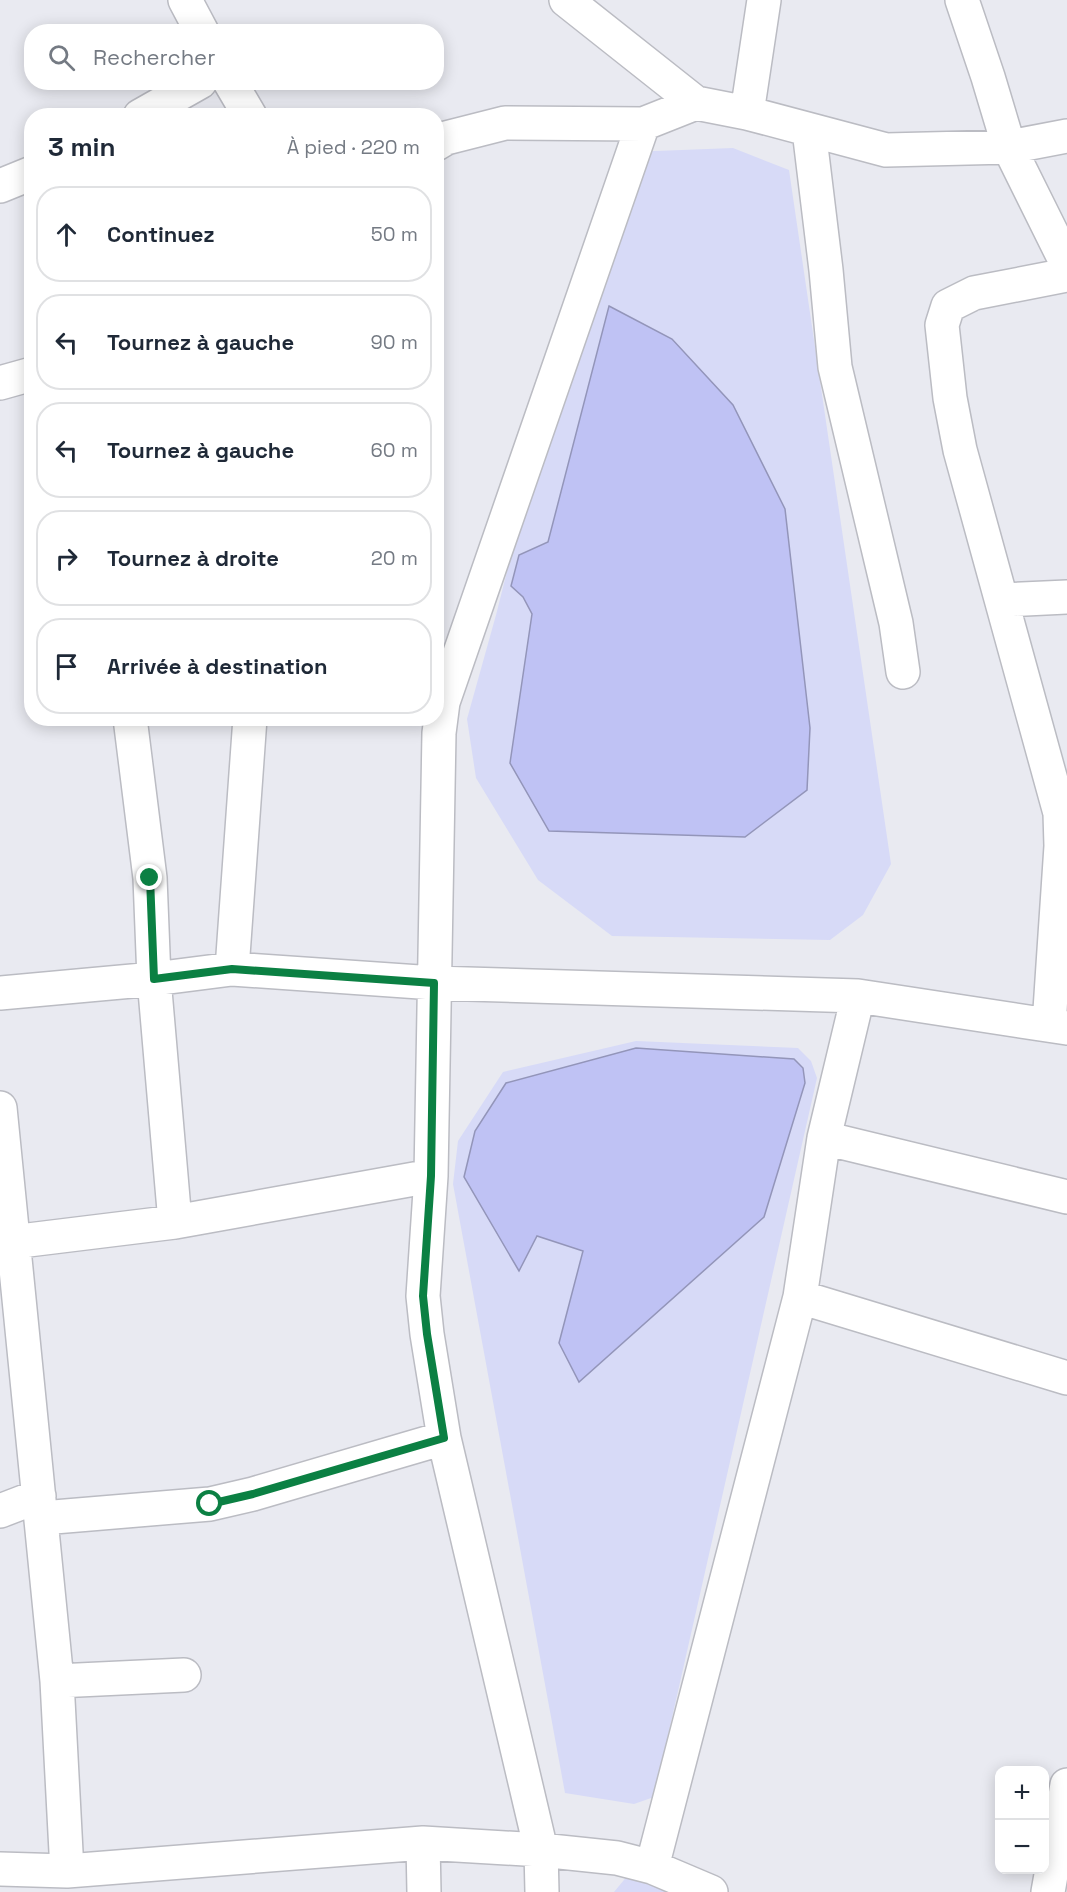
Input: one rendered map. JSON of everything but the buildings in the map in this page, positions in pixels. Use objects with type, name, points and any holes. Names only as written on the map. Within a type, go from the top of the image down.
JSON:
[{"type":"street","points":[[184,0],[198,24]]},
{"type":"street","points":[[566,0],[696,103],[747,113],[886,150],[1009,147],[1067,136]]},
{"type":"street","points":[[747,113],[764,0]]},
{"type":"street","points":[[962,0],[1009,147],[1067,264]]},
{"type":"street","points":[[154,108],[186,90]]},
{"type":"street","points":[[235,90],[245,108]]},
{"type":"street","points":[[444,140],[505,123],[643,124],[696,103]]},
{"type":"street","points":[[444,699],[643,124]]},
{"type":"street","points":[[809,130],[835,367],[896,623],[903,672]]},
{"type":"street","points":[[0,186],[24,176]]},
{"type":"street","points":[[0,993],[154,979],[232,969],[434,983],[858,996],[1058,1026],[1060,813],[960,450],[950,398],[942,325],[948,306],[974,293],[1067,275]]},
{"type":"street","points":[[0,382],[24,376]]},
{"type":"street","points":[[1003,600],[1067,597]]},
{"type":"street","points":[[131,726],[150,878],[154,979],[175,1222]]},
{"type":"street","points":[[232,969],[249,726]]},
{"type":"street","points":[[440,726],[431,1176],[423,1296],[444,1438],[541,1850],[542,1892]]},
{"type":"street","points":[[652,1867],[800,1297],[824,1137],[858,996]]},
{"type":"street","points":[[0,1108],[57,1681],[67,1871]]},
{"type":"street","points":[[824,1137],[1067,1197]]},
{"type":"street","points":[[12,1242],[175,1222],[431,1176]]},
{"type":"street","points":[[800,1297],[1067,1378]]},
{"type":"street","points":[[0,1511],[210,1504],[253,1494],[444,1438]]},
{"type":"street","points":[[57,1681],[184,1675]]},
{"type":"street","points":[[1048,1892],[1067,1785]]},
{"type":"street","points":[[17,1877],[67,1871],[423,1843],[541,1850],[617,1858],[652,1867],[711,1892]]},
{"type":"street","points":[[423,1843],[424,1892]]},
{"type":"shaded area","points":[[733,148],[789,170],[891,864],[863,915],[830,940],[612,936],[538,880],[476,778],[467,719],[496,615],[609,170],[630,152]]},
{"type":"shaded area","points":[[636,1041],[798,1048],[811,1061],[817,1078],[654,1797],[634,1804],[565,1793],[453,1184],[458,1141],[503,1072]]},
{"type":"shaded area","points":[[633,1869],[688,1892],[614,1892]]},
{"type":"water","points":[[609,306],[672,339],[733,405],[785,509],[810,728],[807,790],[745,837],[549,831],[510,763],[532,614],[523,597],[511,586],[519,555],[548,542]]},
{"type":"water","points":[[636,1048],[794,1059],[803,1068],[805,1083],[764,1217],[579,1382],[559,1343],[583,1251],[537,1236],[519,1271],[464,1177],[475,1131],[506,1083]]},
{"type":"route","points":[[150,878],[154,979],[232,969],[434,983],[431,1176],[423,1296],[444,1438],[253,1494],[210,1504]]}]
